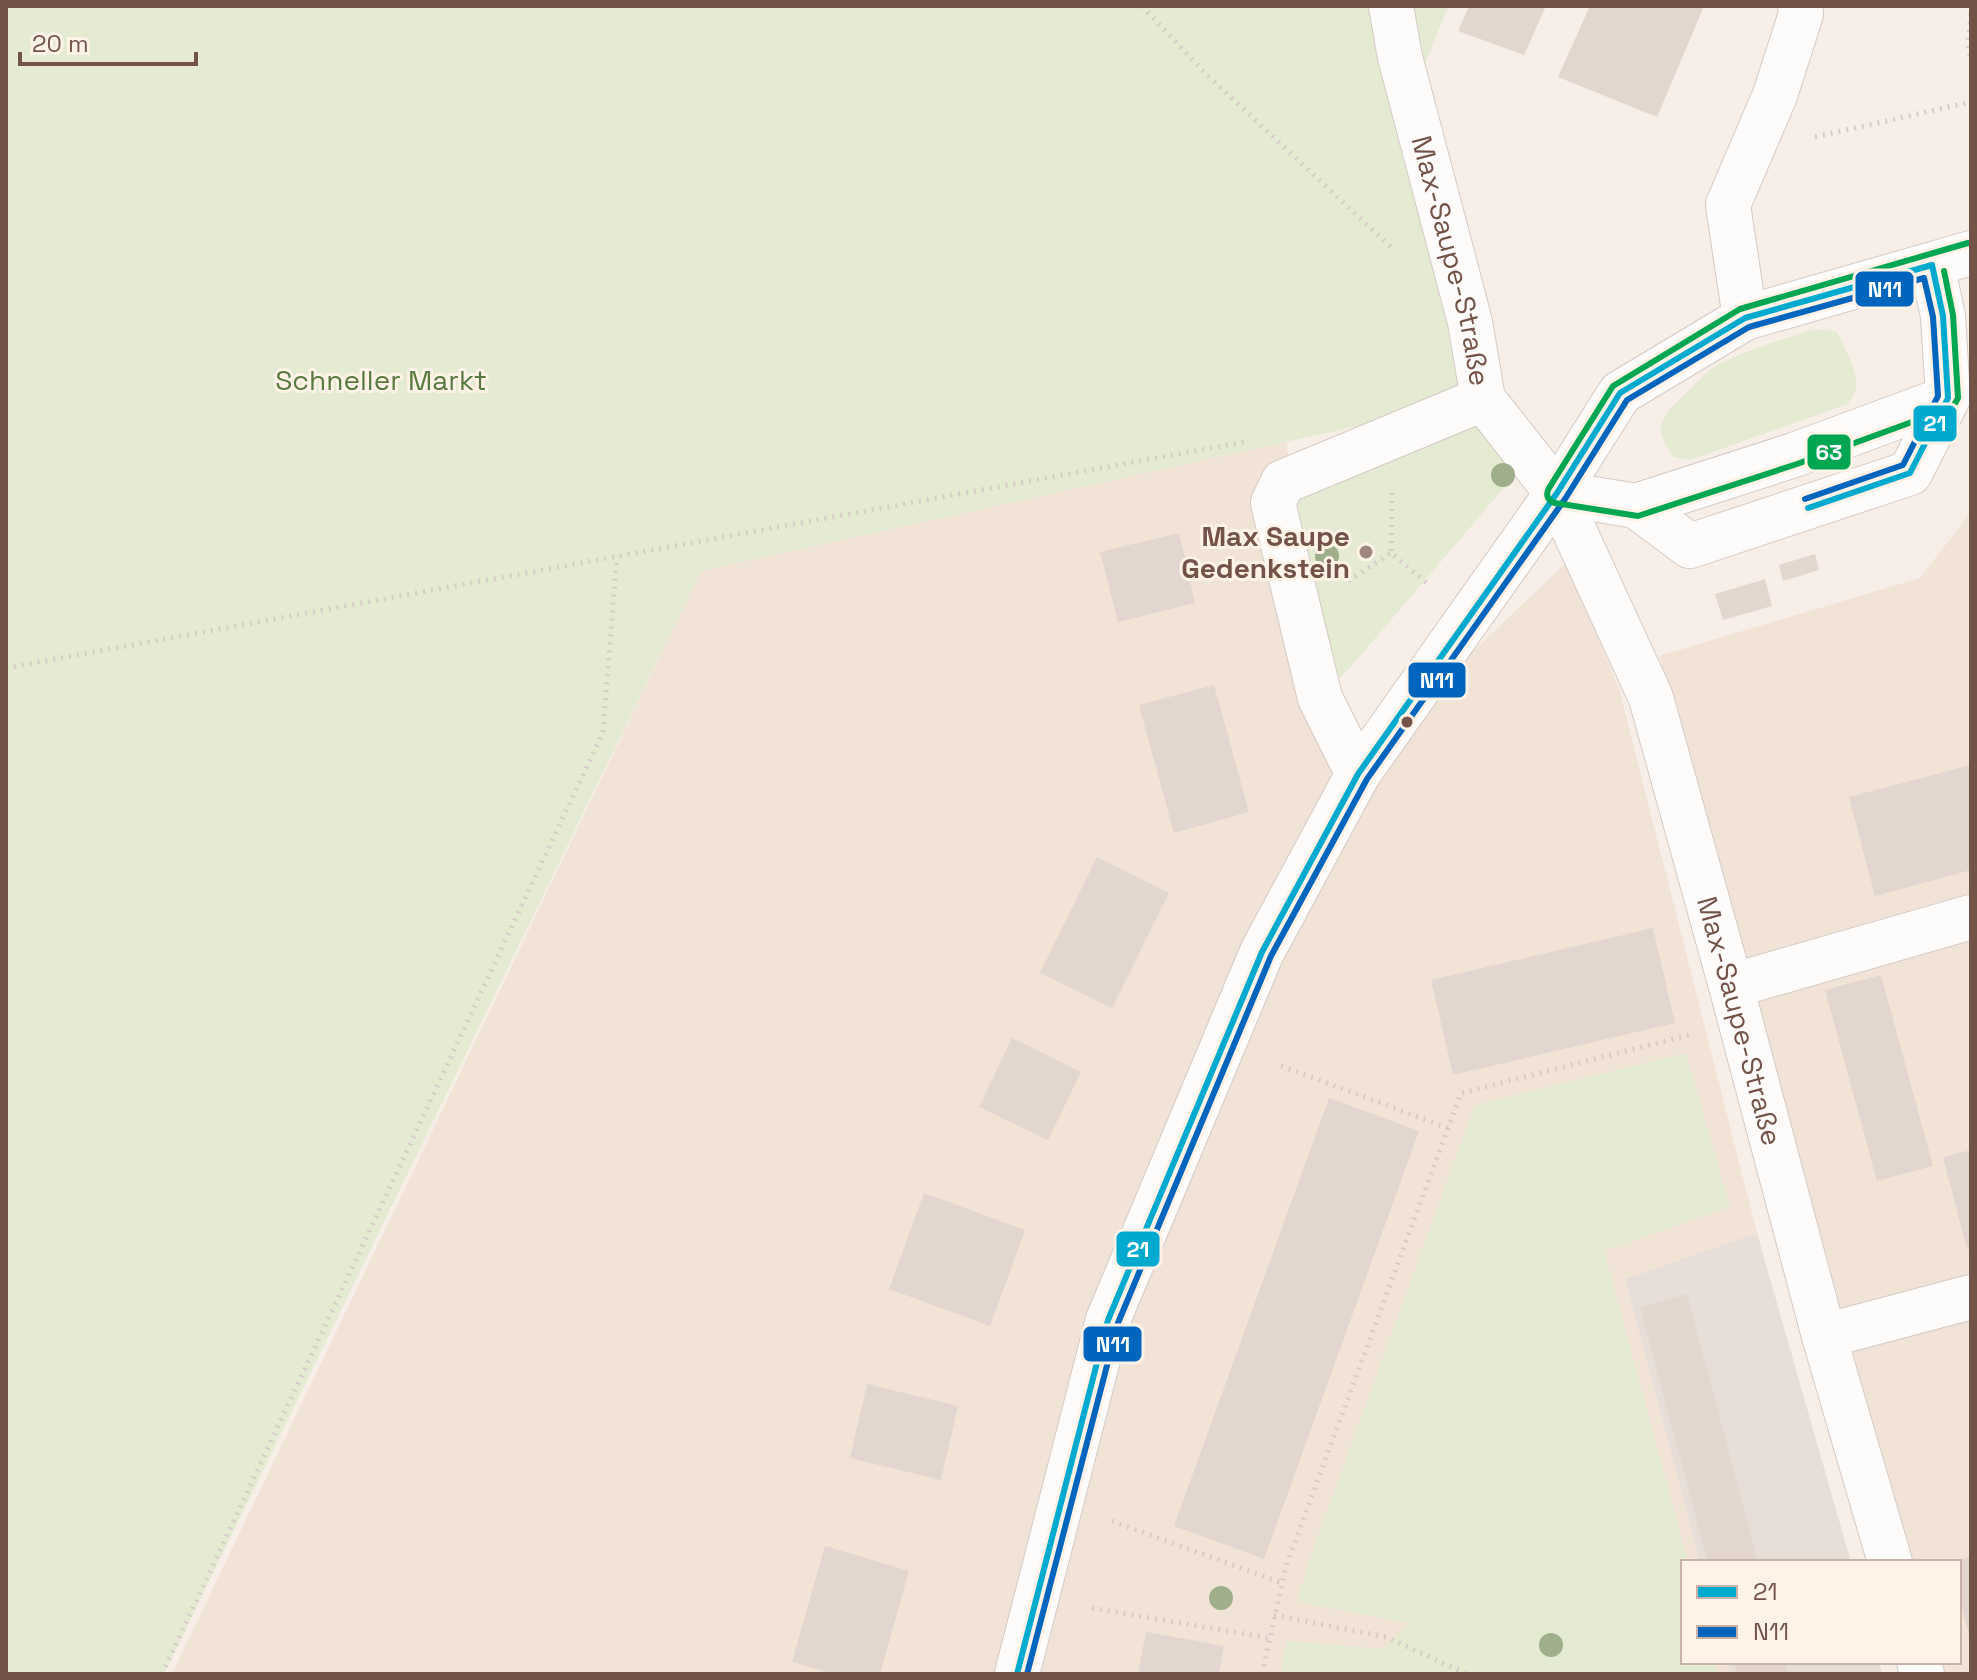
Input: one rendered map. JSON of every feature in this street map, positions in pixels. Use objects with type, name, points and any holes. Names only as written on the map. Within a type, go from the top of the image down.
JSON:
[{"type":"street","name":"Max-Saupe-Straße","points":[[1391,6],[1400,57],[1470,322],[1483,399],[1557,493],[1651,698],[1824,1336],[1889,1560]]},
{"type":"street","points":[[1745,318],[1728,205],[1767,115],[1801,14],[1800,6]]},
{"type":"street","points":[[1017,1674],[1108,1320],[1262,952],[1358,774],[1557,493],[1620,393],[1745,318],[1951,259],[1943,316],[1948,398],[1910,473],[1690,546],[1636,506],[1557,493]]},
{"type":"street","points":[[1358,774],[1320,698],[1273,503],[1283,482],[1483,399]]},
{"type":"street","points":[[1731,986],[1971,917]]},
{"type":"street","points":[[1824,1336],[1971,1297]]},
{"type":"path","points":[[1142,6],[1205,73],[1401,257]]},
{"type":"path","points":[[1971,14],[1968,43],[1971,62]]},
{"type":"path","points":[[1767,115],[1813,137],[1971,102]]},
{"type":"path","points":[[1394,435],[1391,553],[1433,588]]},
{"type":"path","points":[[6,668],[1262,439]]},
{"type":"path","points":[[162,1674],[603,732],[617,556]]},
{"type":"path","points":[[1262,1674],[1286,1566],[1461,1093],[1682,1037]]},
{"type":"path","points":[[1281,1066],[1448,1128]]},
{"type":"path","points":[[1112,1521],[1282,1583]]},
{"type":"path","points":[[1092,1608],[1269,1638]]},
{"type":"path","points":[[1274,1615],[1386,1637],[1467,1674]]},
{"type":"shaded area","points":[[1287,442],[1289,497],[1347,771],[1567,562],[1619,689],[1757,1233],[1625,1279],[1699,1560],[1681,1560],[1681,1664],[1728,1664],[1730,1674],[172,1674],[701,571]]},
{"type":"shaded area","points":[[1971,512],[1971,1674],[1940,1674],[1937,1664],[1961,1664],[1961,1560],[1908,1560],[1659,656],[1920,578]]},
{"type":"shaded area","points":[[1757,1233],[1850,1560],[1699,1560],[1625,1279]]},
{"type":"shaded area","points":[[1728,1664],[1880,1664],[1882,1674],[1730,1674]]},
{"type":"green space","name":"Schneller Markt","points":[[6,6],[1448,6],[1417,84],[1496,391],[1533,462],[1503,489],[1332,686],[1289,497],[1476,400],[701,571],[164,1674],[6,1674]]},
{"type":"green space","points":[[1811,330],[1837,332],[1844,346],[1854,369],[1856,385],[1848,404],[1690,460],[1674,457],[1661,431],[1664,417],[1701,378],[1733,358]]},
{"type":"green space","points":[[1686,1053],[1730,1207],[1604,1251],[1687,1560],[1681,1560],[1681,1664],[1716,1664],[1718,1674],[1281,1674],[1287,1641],[1383,1649],[1409,1623],[1297,1602],[1475,1105]]},
{"type":"building","points":[[1469,6],[1546,6],[1524,55],[1458,31]]},
{"type":"building","points":[[1590,6],[1704,6],[1657,117],[1558,77]]},
{"type":"building","points":[[1179,533],[1195,603],[1118,622],[1100,552]]},
{"type":"building","points":[[1815,554],[1819,570],[1783,581],[1779,565]]},
{"type":"building","points":[[1765,579],[1772,606],[1723,620],[1715,594]]},
{"type":"building","points":[[1214,685],[1249,812],[1174,833],[1139,705]]},
{"type":"building","points":[[1971,765],[1971,870],[1875,896],[1849,797]]},
{"type":"building","points":[[1097,857],[1169,893],[1112,1008],[1040,973]]},
{"type":"building","points":[[1653,928],[1675,1023],[1453,1075],[1431,980]]},
{"type":"building","points":[[1881,975],[1933,1166],[1877,1181],[1825,990]]},
{"type":"building","points":[[1012,1038],[1081,1072],[1048,1140],[979,1107]]},
{"type":"building","points":[[1329,1098],[1419,1131],[1264,1559],[1174,1526]]},
{"type":"building","points":[[1971,1150],[1971,1248],[1967,1249],[1943,1157]]},
{"type":"building","points":[[924,1193],[1025,1230],[990,1326],[889,1289]]},
{"type":"building","points":[[1687,1294],[1757,1560],[1707,1560],[1640,1307]]},
{"type":"building","points":[[867,1384],[958,1406],[941,1480],[850,1458]]},
{"type":"building","points":[[825,1546],[909,1571],[880,1674],[835,1674],[792,1662]]},
{"type":"building","points":[[1971,1556],[1971,1637],[1961,1606],[1959,1560]]},
{"type":"building","points":[[1146,1632],[1224,1646],[1219,1674],[1138,1674]]},
{"type":"building","points":[[1734,1664],[1786,1664],[1788,1674],[1737,1674]]},
{"type":"transit line","name":"63","points":[[1944,271],[1953,315],[1958,398],[1953,407],[1797,464],[1638,516],[1555,503],[1548,497],[1549,488],[1613,386],[1740,309],[1968,243]]},
{"type":"transit line","name":"21","points":[[1808,508],[1910,473],[1948,398],[1943,316],[1932,265]]},
{"type":"transit line","name":"21","points":[[1017,1674],[1108,1320],[1262,952],[1358,774],[1557,493],[1620,393],[1745,318],[1932,265]]},
{"type":"transit line","name":"N11","points":[[1027,1674],[1118,1323],[1271,956],[1367,779],[1565,499],[1627,400],[1749,327],[1924,278],[1933,317],[1938,396],[1903,465],[1805,499]]},
{"type":"place","name":"Max Saupe Gedenkstein","points":[[1366,552]]}]
